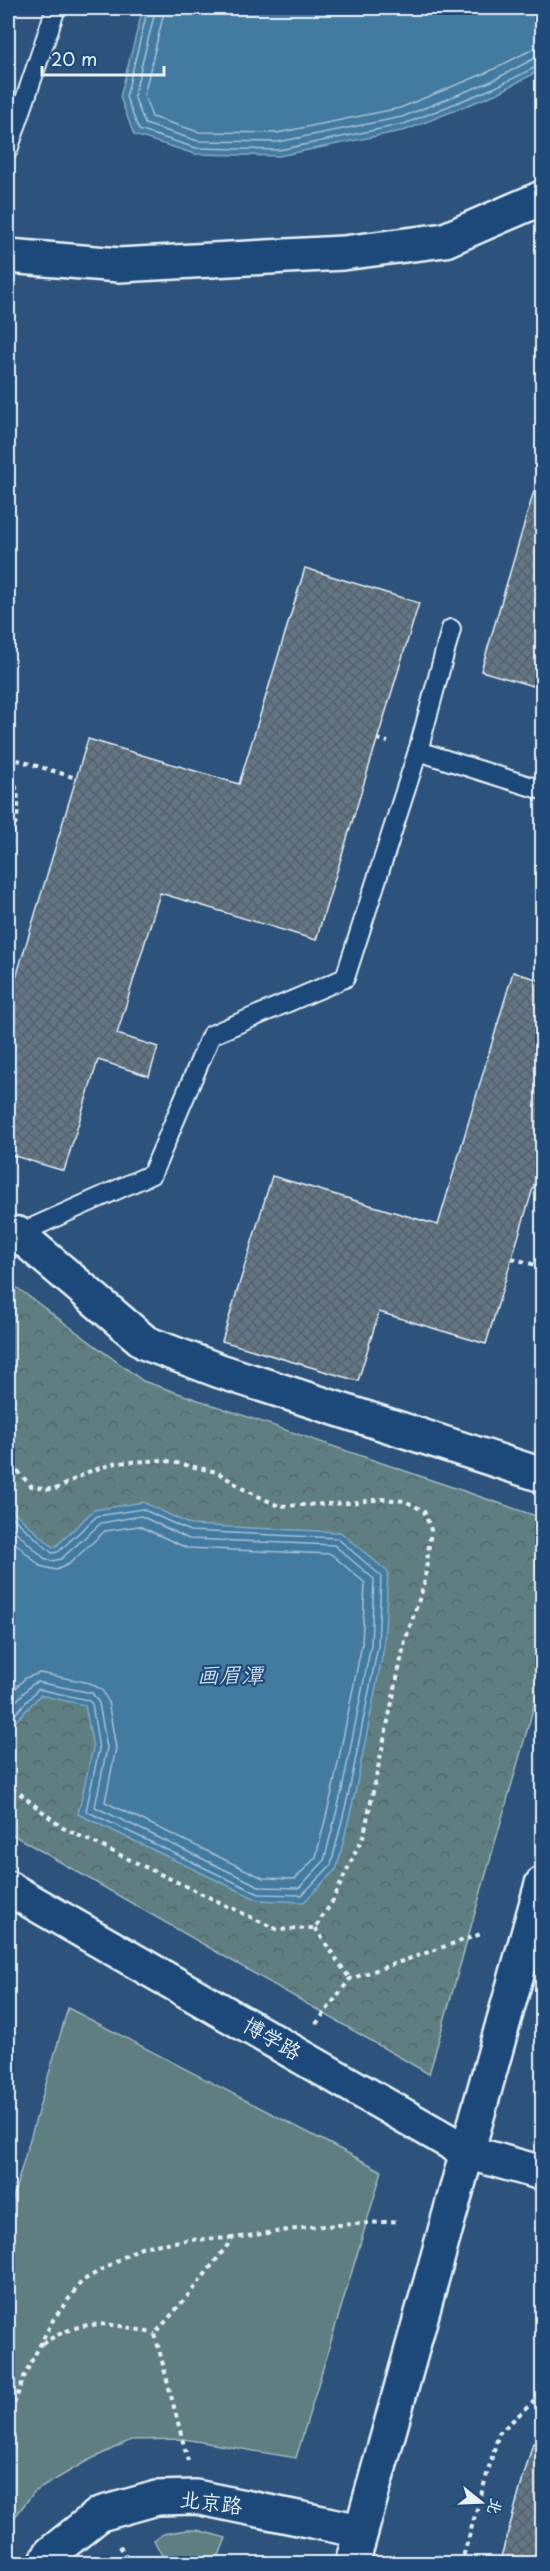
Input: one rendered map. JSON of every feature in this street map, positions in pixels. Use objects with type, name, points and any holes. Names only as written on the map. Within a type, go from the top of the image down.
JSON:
[{"type":"street","points":[[8,256],[118,265],[343,253],[445,240],[527,207],[543,198]]},
{"type":"street","points":[[13,1234],[146,1343],[219,1371],[543,1475]]},
{"type":"street","points":[[352,2564],[543,1884]]},
{"type":"street","name":"博学路","points":[[8,1888],[467,2152],[543,2173]]},
{"type":"street","name":"北京路","points":[[45,2564],[51,2553],[100,2514],[157,2498],[196,2497],[361,2531]]},
{"type":"lane","points":[[8,150],[56,8]]},
{"type":"lane","points":[[13,1234],[152,1174],[211,1035],[345,978],[418,752],[451,629]]},
{"type":"lane","points":[[418,752],[543,790]]},
{"type":"path","points":[[8,757],[76,778]]},
{"type":"path","points":[[8,769],[15,782],[20,804],[8,854]]},
{"type":"path","points":[[8,844],[16,826]]},
{"type":"path","points":[[512,1258],[543,1268]]},
{"type":"path","points":[[8,1418],[16,1468],[31,1486],[54,1490],[88,1473],[116,1463],[163,1460],[217,1472],[245,1490],[279,1506],[350,1503],[382,1499],[405,1501],[424,1510],[431,1530],[424,1585],[405,1641],[364,1834],[332,1902],[315,1928]]},
{"type":"path","points":[[8,1451],[13,1448]]},
{"type":"path","points":[[8,1788],[18,1792],[63,1828],[278,1930],[315,1928]]},
{"type":"path","points":[[315,1928],[350,1979]]},
{"type":"path","points":[[315,2025],[350,1979],[484,1933]]},
{"type":"path","points":[[8,2421],[26,2372],[53,2319],[82,2281],[141,2247],[187,2240],[233,2238],[318,2227],[399,2221]]},
{"type":"path","points":[[155,2334],[233,2238]]},
{"type":"path","points":[[40,2345],[60,2332],[83,2324],[122,2326],[155,2334]]},
{"type":"path","points":[[155,2334],[196,2497]]},
{"type":"path","points":[[460,2564],[500,2433],[543,2394]]},
{"type":"green space","points":[[8,1281],[143,1381],[542,1518],[542,1678],[429,2074],[8,1832]]},
{"type":"green space","points":[[68,2008],[382,2171],[296,2458],[184,2439],[131,2440],[85,2462],[34,2492],[8,2526],[8,2348],[10,2340],[8,2339],[8,2215]]},
{"type":"green space","points":[[197,2530],[226,2538],[216,2563],[166,2563],[154,2540],[163,2534]]},
{"type":"water","points":[[143,8],[542,8],[542,69],[498,93],[406,130],[279,156],[195,154],[134,135],[120,97]]},
{"type":"water","name":"画眉潭","points":[[8,1500],[14,1512],[54,1548],[94,1510],[143,1502],[191,1525],[340,1532],[388,1572],[384,1647],[355,1793],[337,1868],[304,1902],[258,1900],[78,1814],[93,1748],[85,1705],[40,1695],[8,1730]]},
{"type":"building","points":[[534,491],[543,492],[543,689],[481,671]]},
{"type":"building","points":[[305,568],[419,603],[316,940],[160,893],[117,1034],[158,1047],[149,1076],[98,1060],[64,1171],[8,1154],[8,1004],[88,739],[239,784]]},
{"type":"building","points":[[513,972],[543,981],[543,1155],[486,1344],[379,1312],[358,1381],[222,1341],[272,1176],[438,1225]]},
{"type":"building","points":[[533,2443],[543,2445],[543,2564],[499,2564]]}]
